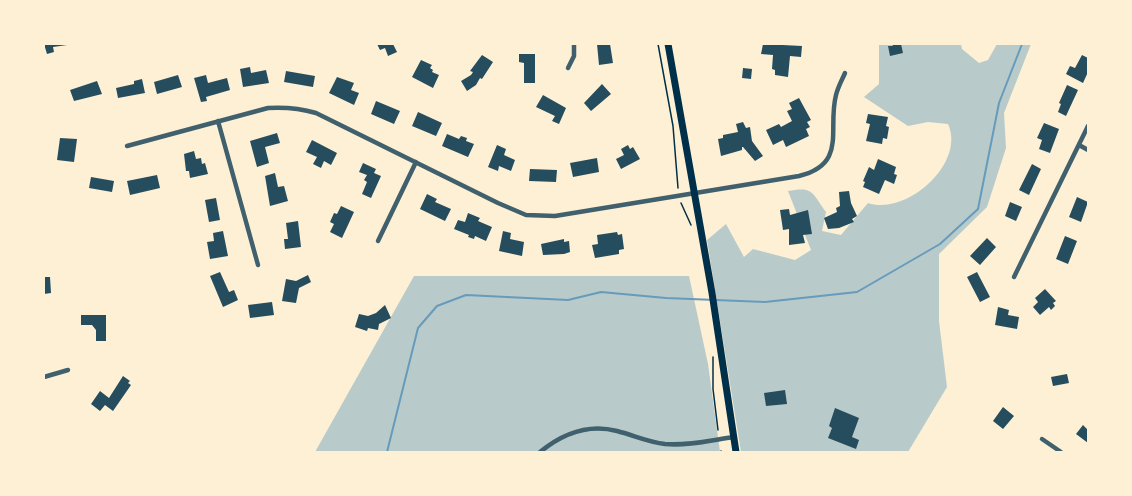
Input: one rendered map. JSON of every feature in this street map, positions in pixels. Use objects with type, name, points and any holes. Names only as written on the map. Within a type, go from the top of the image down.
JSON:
[{"type":"main road","points":[[668,44],[714,304],[736,453]]},
{"type":"street","points":[[568,68],[574,56],[574,44]]},
{"type":"street","points":[[127,146],[268,108],[302,109],[316,113],[498,204],[526,215],[555,216],[799,176],[816,170],[824,164],[832,149],[836,94],[845,73]]},
{"type":"street","points":[[218,121],[258,265]]},
{"type":"street","points":[[1014,277],[1089,126]]},
{"type":"street","points":[[1079,145],[1089,150]]},
{"type":"street","points":[[378,240],[416,162]]},
{"type":"street","points":[[44,377],[68,370]]},
{"type":"street","points":[[540,453],[570,433],[596,428],[616,430],[650,442],[680,445],[734,437]]},
{"type":"street","points":[[1042,440],[1061,453]]},
{"type":"path","points":[[658,44],[673,126],[678,188]]},
{"type":"path","points":[[681,203],[692,227]]},
{"type":"path","points":[[713,351],[713,389],[718,430]]},
{"type":"shaded area","points":[[879,44],[961,44],[962,49],[979,63],[988,60],[997,44],[1031,44],[1004,113],[1006,148],[987,207],[939,254],[939,321],[947,387],[908,452],[741,452],[707,240],[726,224],[744,257],[753,249],[795,260],[811,250],[788,191],[808,190],[812,192],[826,212],[822,231],[841,235],[868,203],[883,205],[899,202],[915,194],[941,170],[949,155],[951,139],[948,124],[928,122],[908,126],[864,97],[879,84]]},
{"type":"shaded area","points":[[414,276],[689,276],[708,364],[720,452],[315,452]]},
{"type":"building","points":[[44,44],[67,45],[53,47],[54,52],[47,54]]},
{"type":"building","points":[[377,44],[393,44],[397,52],[388,56],[385,48],[380,50]]},
{"type":"building","points":[[597,44],[610,44],[613,63],[599,65]]},
{"type":"building","points":[[763,44],[802,46],[801,57],[790,56],[788,77],[775,75],[775,70],[772,69],[773,55],[761,54]]},
{"type":"building","points":[[892,44],[901,44],[903,53],[890,56],[888,46],[893,46]]},
{"type":"building","points":[[519,54],[535,54],[535,83],[524,83],[524,63],[519,62]]},
{"type":"building","points":[[482,55],[493,62],[482,79],[480,78],[476,85],[467,91],[461,81],[471,75],[473,72],[470,71]]},
{"type":"building","points":[[1082,55],[1088,58],[1088,72],[1083,83],[1066,74],[1070,66],[1075,68]]},
{"type":"building","points":[[421,60],[432,65],[430,68],[432,72],[439,75],[433,88],[412,77]]},
{"type":"building","points":[[250,67],[251,73],[266,70],[269,83],[243,87],[240,69]]},
{"type":"building","points":[[743,68],[752,69],[751,79],[742,78]]},
{"type":"building","points":[[286,71],[315,76],[313,87],[284,82]]},
{"type":"building","points":[[178,75],[182,87],[157,94],[154,82]]},
{"type":"building","points":[[206,75],[208,83],[227,78],[230,90],[206,97],[207,101],[201,102],[194,78]]},
{"type":"building","points":[[337,77],[354,83],[351,90],[359,93],[354,105],[329,93]]},
{"type":"building","points":[[142,79],[145,93],[118,98],[116,88],[134,84],[134,81]]},
{"type":"building","points":[[97,81],[102,94],[74,101],[70,90]]},
{"type":"building","points":[[602,84],[611,94],[591,111],[584,103]]},
{"type":"building","points":[[1067,85],[1078,90],[1066,116],[1058,112],[1061,104],[1059,103]]},
{"type":"building","points":[[543,95],[566,108],[559,124],[552,121],[555,116],[536,107]]},
{"type":"building","points":[[799,98],[811,120],[807,122],[810,127],[806,129],[809,136],[786,147],[783,140],[773,145],[766,130],[779,124],[781,127],[792,121],[787,111],[792,109],[789,103]]},
{"type":"building","points":[[376,101],[400,111],[394,124],[371,114]]},
{"type":"building","points":[[418,112],[442,123],[436,136],[412,126]]},
{"type":"building","points":[[868,114],[888,117],[887,139],[883,138],[882,144],[866,141],[870,124],[866,123]]},
{"type":"building","points":[[743,122],[746,128],[750,127],[752,141],[763,156],[755,161],[743,147],[742,150],[721,156],[718,139],[723,138],[723,135],[738,132],[736,124]]},
{"type":"building","points":[[1044,123],[1059,129],[1050,153],[1039,149],[1042,140],[1037,138]]},
{"type":"building","points":[[277,133],[280,143],[265,147],[269,163],[257,167],[250,141]]},
{"type":"building","points":[[447,134],[459,139],[461,136],[467,138],[466,141],[474,144],[468,157],[442,146]]},
{"type":"building","points":[[60,138],[77,139],[74,162],[57,160]]},
{"type":"building","points":[[312,140],[337,153],[331,165],[324,161],[321,168],[313,164],[317,157],[306,152]]},
{"type":"building","points":[[497,145],[506,149],[504,155],[515,160],[511,171],[499,166],[498,171],[488,167]]},
{"type":"building","points":[[628,145],[630,149],[633,147],[640,159],[621,169],[616,159],[624,155],[621,149]]},
{"type":"building","points":[[194,151],[196,159],[201,158],[202,164],[205,163],[208,174],[190,178],[189,171],[186,171],[184,154]]},
{"type":"building","points":[[597,158],[599,172],[573,177],[570,163]]},
{"type":"building","points":[[878,159],[896,167],[894,174],[897,175],[894,184],[885,180],[879,194],[863,187],[869,167],[874,170]]},
{"type":"building","points":[[363,163],[376,169],[374,173],[381,176],[371,198],[362,194],[367,182],[364,180],[367,175],[359,172]]},
{"type":"building","points":[[1032,164],[1041,169],[1029,195],[1019,190]]},
{"type":"building","points":[[530,169],[557,170],[556,182],[529,181]]},
{"type":"building","points":[[275,173],[278,187],[284,186],[288,201],[270,206],[265,176]]},
{"type":"building","points":[[157,175],[160,188],[130,195],[127,181]]},
{"type":"building","points":[[91,177],[114,181],[112,192],[89,188]]},
{"type":"building","points":[[849,191],[857,216],[852,219],[854,222],[839,228],[828,229],[824,218],[837,212],[836,208],[840,206],[839,192]]},
{"type":"building","points":[[427,194],[437,199],[435,202],[451,209],[445,221],[420,209]]},
{"type":"building","points":[[1077,197],[1088,202],[1081,222],[1069,217]]},
{"type":"building","points":[[216,198],[220,220],[209,222],[205,200]]},
{"type":"building","points":[[1010,202],[1022,207],[1016,221],[1005,216]]},
{"type":"building","points":[[341,206],[354,212],[342,238],[330,232],[334,224],[330,222],[334,213],[337,214]]},
{"type":"building","points":[[789,209],[790,215],[808,210],[812,234],[803,235],[805,243],[789,245],[789,229],[783,230],[780,210]]},
{"type":"building","points":[[468,213],[480,218],[478,221],[492,227],[486,241],[475,236],[474,239],[468,237],[469,235],[454,229],[458,220],[465,222]]},
{"type":"building","points":[[298,221],[301,247],[285,249],[284,239],[288,239],[286,223]]},
{"type":"building","points":[[223,231],[228,256],[210,259],[207,242],[214,241],[213,233]]},
{"type":"building","points":[[503,231],[511,233],[510,239],[524,242],[522,256],[499,251]]},
{"type":"building","points":[[617,232],[618,235],[622,234],[624,249],[619,250],[619,254],[595,258],[592,245],[598,244],[597,235]]},
{"type":"building","points":[[1065,236],[1077,241],[1068,264],[1056,259]]},
{"type":"building","points":[[987,238],[996,247],[980,265],[970,256]]},
{"type":"building","points":[[564,239],[564,242],[569,241],[570,252],[543,255],[541,244]]},
{"type":"building","points":[[220,272],[229,292],[234,290],[238,300],[223,307],[210,276]]},
{"type":"building","points":[[977,272],[990,297],[980,302],[967,277]]},
{"type":"building","points":[[308,275],[311,282],[299,288],[296,303],[282,301],[286,279],[296,281]]},
{"type":"building","points":[[44,277],[50,277],[51,293],[44,294]]},
{"type":"building","points":[[1045,289],[1056,301],[1051,310],[1049,307],[1040,315],[1033,307],[1038,302],[1035,298]]},
{"type":"building","points":[[272,302],[274,315],[250,318],[248,305]]},
{"type":"building","points":[[385,305],[391,318],[379,324],[378,330],[368,328],[367,331],[355,327],[359,314],[368,316],[376,313]]},
{"type":"building","points":[[998,307],[1009,310],[1008,315],[1019,317],[1017,329],[995,325]]},
{"type":"building","points":[[81,315],[106,315],[106,341],[96,341],[96,330],[92,325],[81,325]]},
{"type":"building","points":[[1067,374],[1069,383],[1053,386],[1051,377]]},
{"type":"building","points":[[123,376],[130,381],[128,383],[131,385],[113,411],[105,405],[100,411],[91,404],[100,391],[109,398]]},
{"type":"building","points":[[785,390],[787,404],[766,406],[764,393]]},
{"type":"building","points":[[1003,407],[1014,416],[1003,429],[993,421]]},
{"type":"building","points":[[835,408],[859,418],[852,437],[859,440],[856,449],[828,438]]},
{"type":"building","points":[[1083,425],[1088,430],[1088,443],[1076,434]]},
{"type":"waterway","points":[[387,452],[418,328],[437,306],[466,295],[568,300],[601,292],[666,298],[765,302],[857,292],[940,244],[978,209],[999,103],[1022,44]]}]
